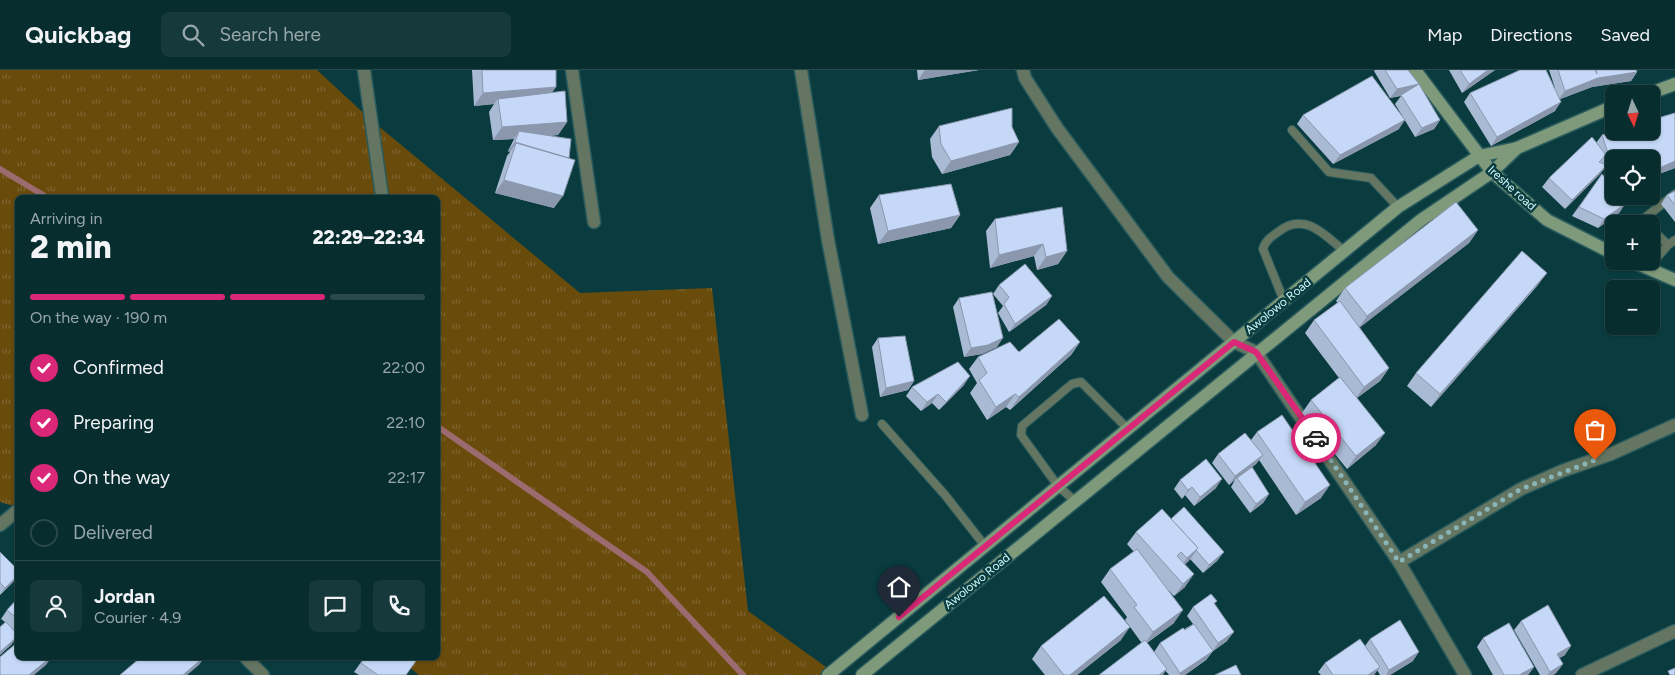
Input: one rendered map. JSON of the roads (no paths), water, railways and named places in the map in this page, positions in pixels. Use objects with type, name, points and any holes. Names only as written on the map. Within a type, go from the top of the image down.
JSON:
[{"type":"main road","name":"Ireshe road","points":[[1415,70],[1492,172],[1547,220],[1605,249]]},
{"type":"main road","points":[[1660,90],[1675,84]]},
{"type":"main road","points":[[1479,156],[1517,148],[1605,110]]},
{"type":"main road","name":"Awolowo Road","points":[[862,675],[1256,352],[1421,220],[1492,172],[1517,148]]},
{"type":"main road","name":"Awolowo Road","points":[[828,675],[1398,207],[1479,156]]},
{"type":"main road","points":[[1652,270],[1675,280]]},
{"type":"street","points":[[364,70],[382,195]]},
{"type":"street","points":[[572,70],[594,222]]},
{"type":"street","points":[[801,70],[828,240],[862,415]]},
{"type":"street","points":[[1023,70],[1058,128],[1168,277],[1234,342],[1256,352],[1399,562],[1465,675]]},
{"type":"street","points":[[1399,562],[1521,489],[1562,471],[1619,451],[1675,426]]},
{"type":"street","points":[[0,525],[15,512]]},
{"type":"street","points":[[1582,675],[1675,631]]},
{"type":"street","points":[[248,660],[264,675]]},
{"type":"lane","points":[[1292,130],[1329,172],[1371,178],[1398,207]]},
{"type":"lane","points":[[1650,215],[1675,194]]},
{"type":"lane","points":[[1284,301],[1263,249],[1265,243],[1280,230],[1295,222],[1304,223],[1317,228],[1344,251]]},
{"type":"lane","points":[[1660,237],[1668,245]]},
{"type":"lane","points":[[1660,254],[1675,240]]},
{"type":"lane","points":[[1074,501],[1058,486],[1021,435],[1022,426],[1072,384],[1080,382],[1128,428]]},
{"type":"lane","points":[[882,424],[945,495],[984,546]]},
{"type":"waterway","points":[[0,169],[43,195]]},
{"type":"waterway","points":[[440,428],[647,572],[743,675]]}]
